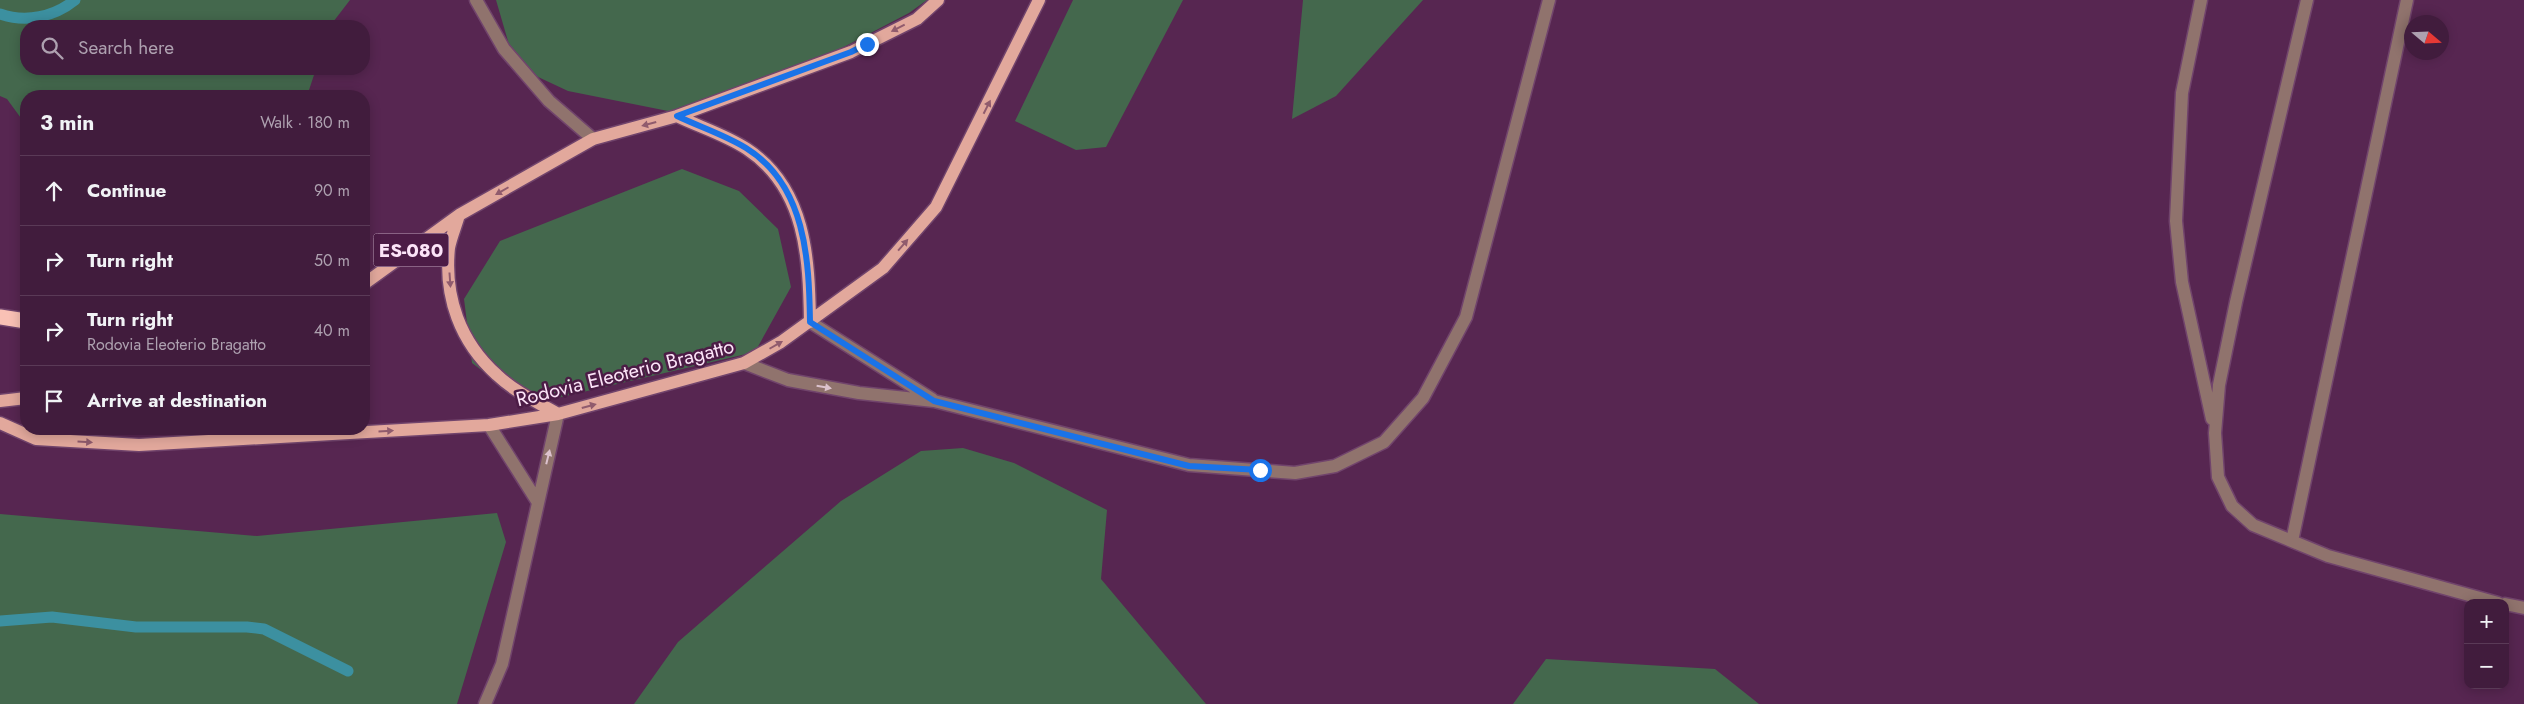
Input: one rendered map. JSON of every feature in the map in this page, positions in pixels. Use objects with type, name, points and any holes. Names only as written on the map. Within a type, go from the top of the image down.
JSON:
[{"type":"highway","points":[[0,317],[20,320]]},
{"type":"main road","name":"ES-080","points":[[370,280],[459,215],[593,139],[677,116],[851,52],[917,19],[938,0]]},
{"type":"main road","name":"Rodovia Eleoterio Bragatto","points":[[370,432],[490,425],[558,414],[744,363],[810,322],[883,268],[936,207],[1039,0]]},
{"type":"main road","points":[[677,116],[747,149],[770,168],[790,196],[803,230],[809,273],[810,322]]},
{"type":"main road","points":[[459,215],[449,247],[449,282],[455,313],[470,347],[504,381],[519,392],[558,414]]},
{"type":"main road","points":[[0,401],[20,399]]},
{"type":"main road","name":"Rodovia Eleoterio Bragatto","points":[[0,424],[20,432]]},
{"type":"main road","name":"Rodovia Eleoterio Bragatto","points":[[26,435],[36,439],[139,445],[314,435]]},
{"type":"street","points":[[476,0],[504,49],[549,101],[593,139]]},
{"type":"street","points":[[744,363],[788,380],[859,393],[934,401],[1189,466],[1294,473],[1336,466],[1384,442],[1423,398],[1466,317],[1549,0]]},
{"type":"street","points":[[2201,0],[2182,92],[2176,221],[2182,282],[2215,433],[2218,477],[2232,506],[2253,525],[2328,556],[2484,599]]},
{"type":"street","points":[[2215,433],[2219,386],[2236,302],[2307,0]]},
{"type":"street","points":[[2292,541],[2407,0]]},
{"type":"street","points":[[810,322],[934,401]]},
{"type":"street","points":[[485,704],[502,664],[558,414]]},
{"type":"street","points":[[490,425],[537,501]]},
{"type":"street","points":[[2509,605],[2524,608]]},
{"type":"green space","points":[[0,0],[350,0],[335,20],[20,20],[20,75],[314,75],[309,90],[20,90],[20,117],[7,99],[0,96]]},
{"type":"green space","points":[[496,0],[927,0],[909,13],[765,88],[673,112],[568,91],[536,76],[510,48]]},
{"type":"green space","points":[[1073,0],[1183,0],[1106,147],[1076,150],[1015,121]]},
{"type":"green space","points":[[1303,0],[1423,0],[1336,96],[1292,119]]},
{"type":"green space","points":[[682,169],[739,191],[778,229],[791,287],[755,352],[527,405],[472,363],[464,299],[500,241]]},
{"type":"green space","points":[[963,448],[1014,463],[1107,510],[1101,579],[1206,704],[634,704],[678,642],[841,501],[921,451]]},
{"type":"green space","points":[[497,513],[506,542],[457,704],[0,704],[0,514],[257,536]]},
{"type":"green space","points":[[1546,659],[1715,669],[1759,704],[1513,704]]},
{"type":"waterway","points":[[0,14],[20,18],[39,17],[58,11],[75,0]]},
{"type":"waterway","points":[[0,621],[52,617],[136,627],[247,627],[264,629],[348,671]]},
{"type":"route","points":[[867,44],[851,52],[677,116],[747,149],[770,168],[790,196],[803,230],[809,273],[810,322],[934,401],[1189,466],[1260,470]]}]
